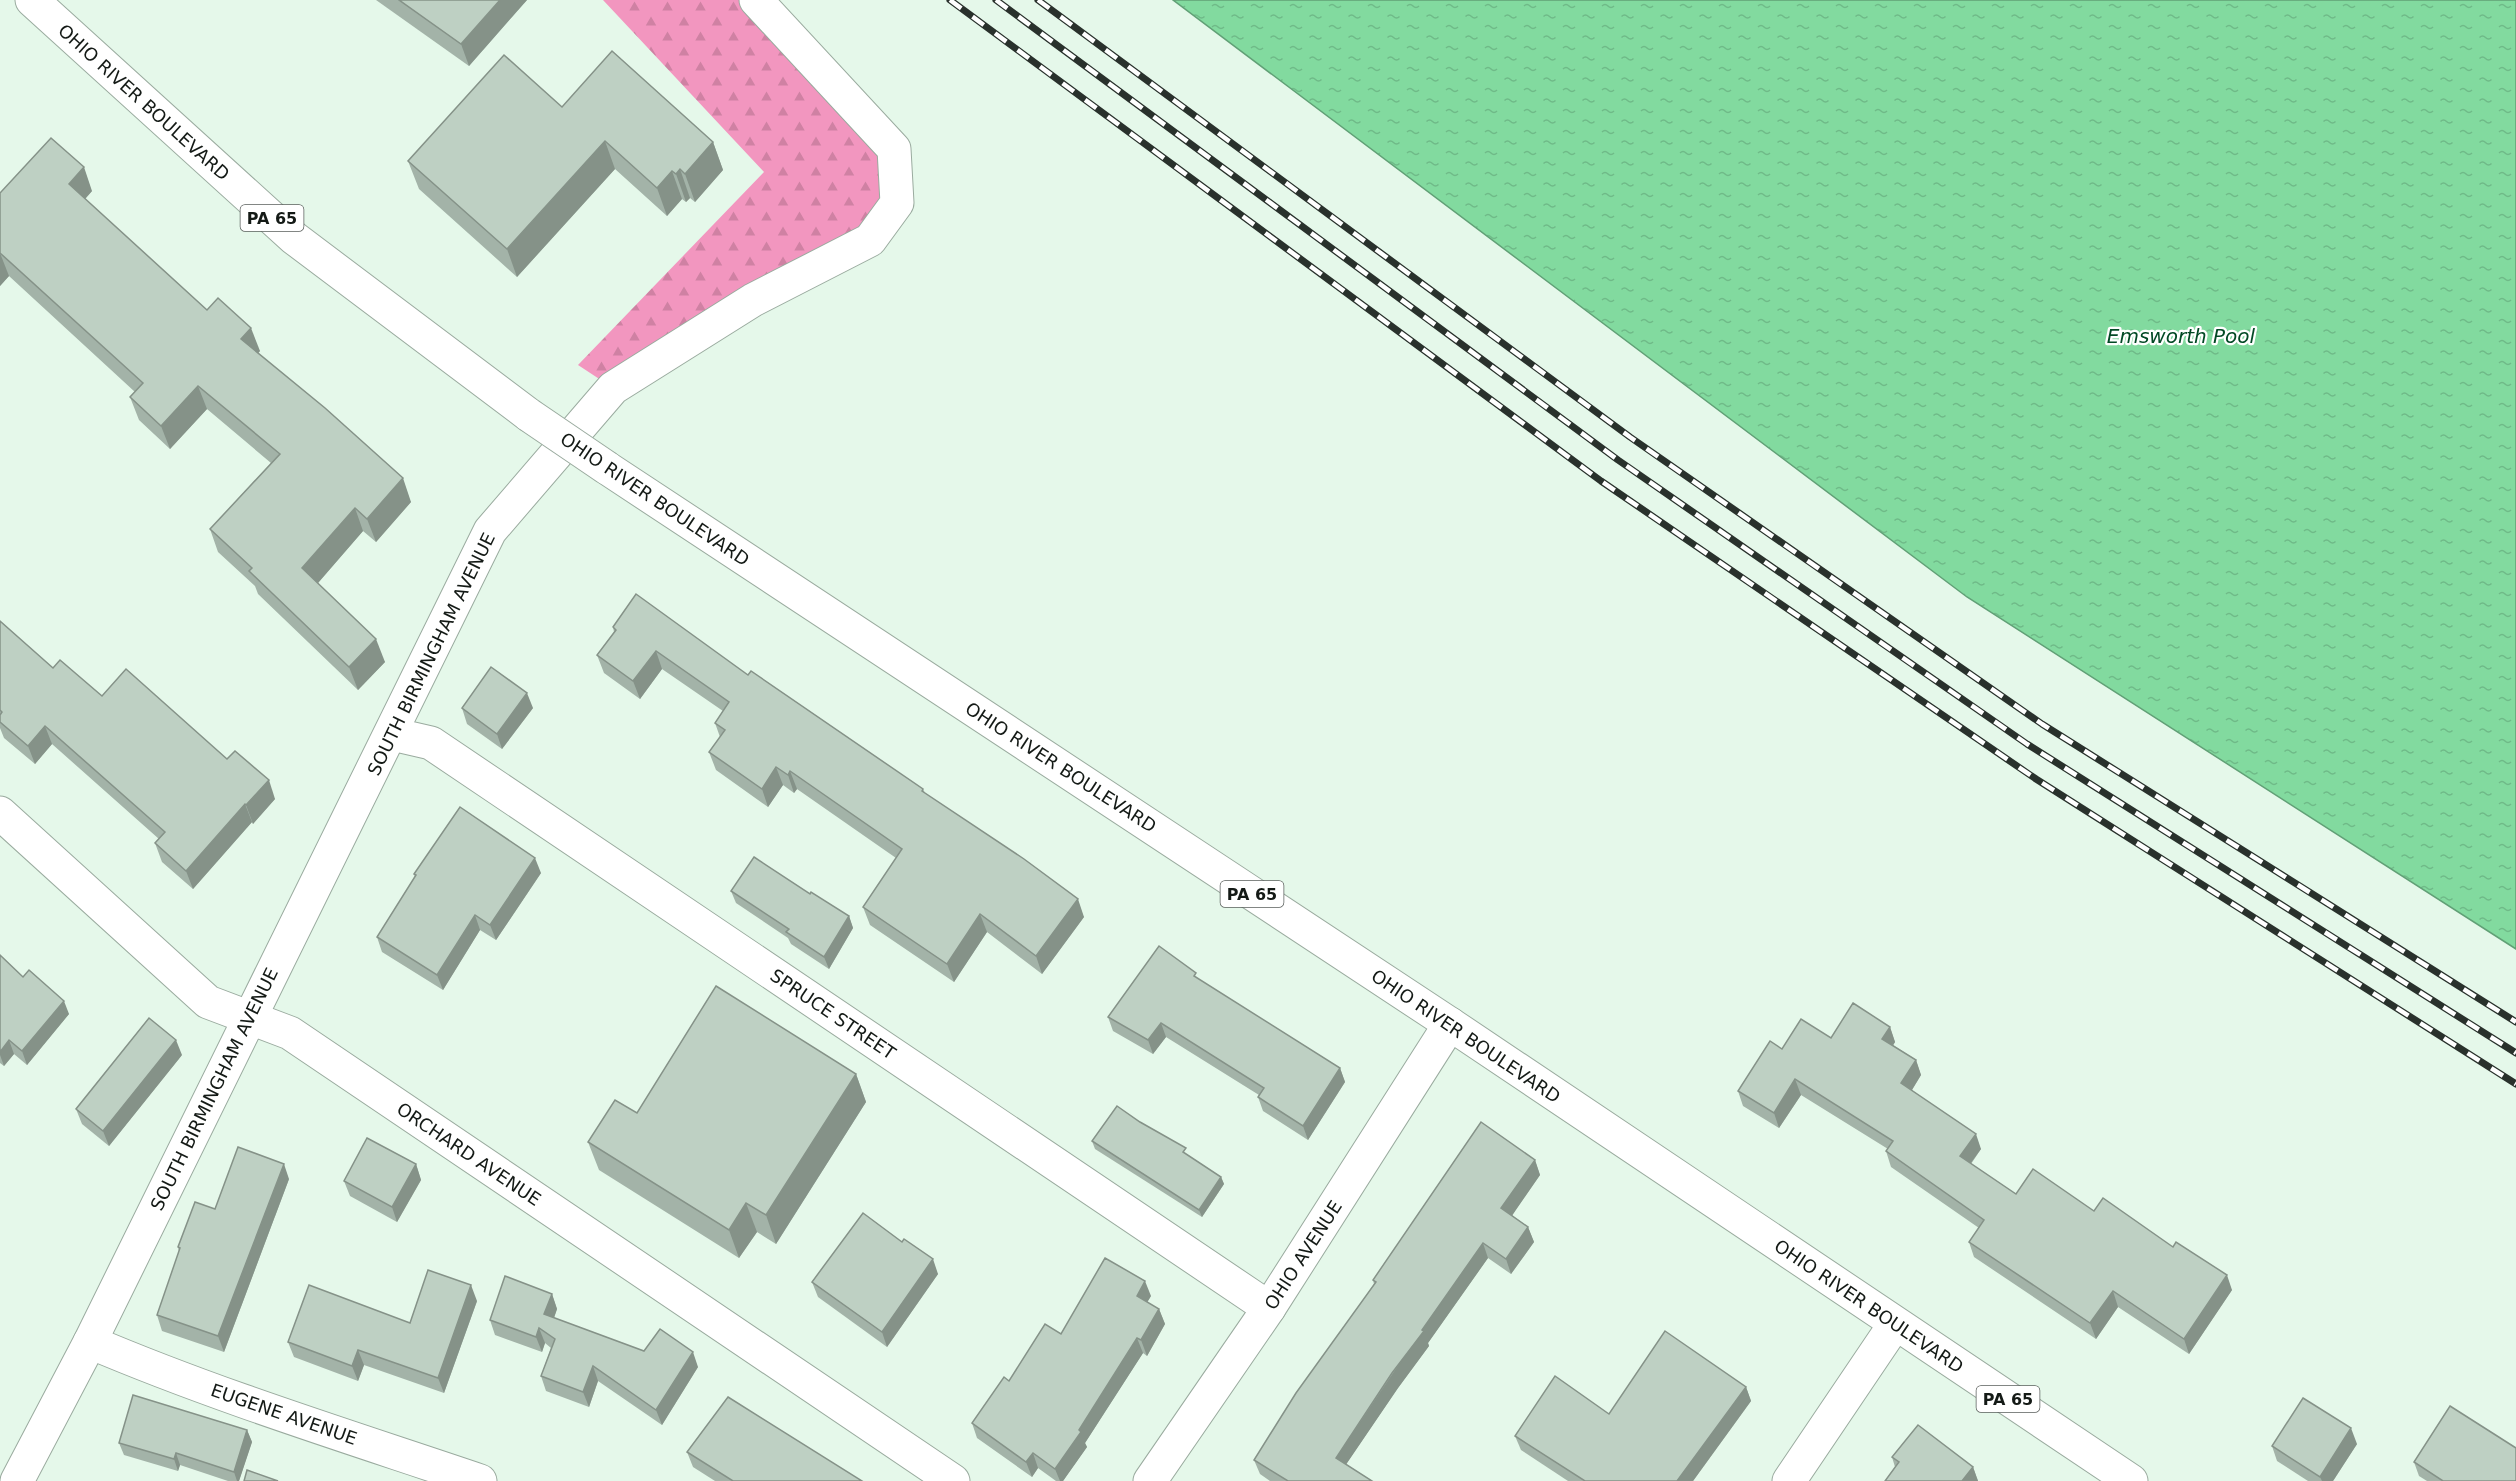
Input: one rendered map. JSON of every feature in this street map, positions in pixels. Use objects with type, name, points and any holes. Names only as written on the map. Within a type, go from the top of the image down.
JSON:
[{"type":"main road","name":"OHIO RIVER BOULEVARD","points":[[32,0],[294,238],[529,415],[1450,1024],[2131,1481]]},
{"type":"main road","name":"SOUTH BIRMINGHAM AVENUE","points":[[17,1481],[90,1342],[248,1018],[392,734],[490,531],[614,388],[753,300],[870,240],[897,203],[894,149],[756,0]]},
{"type":"main road","name":"SPRUCE STREET","points":[[392,734],[431,743],[1269,1308]]},
{"type":"main road","name":"ORCHARD AVENUE","points":[[0,813],[208,1002],[290,1033],[953,1481]]},
{"type":"main road","name":"OHIO AVENUE","points":[[1150,1481],[1269,1308],[1450,1024]]},
{"type":"main road","points":[[1789,1481],[1895,1324]]},
{"type":"main road","name":"EUGENE AVENUE","points":[[90,1342],[280,1412],[480,1481]]},
{"type":"green space","points":[[603,0],[756,0],[863,113],[897,203],[613,388],[578,365],[764,172]]},
{"type":"water","name":"Emsworth Pool","points":[[1173,0],[2516,0],[2516,949],[1967,597]]},
{"type":"building","points":[[399,0],[500,0],[461,44]]},
{"type":"building","points":[[612,51],[713,142],[685,174],[680,169],[676,174],[672,171],[657,188],[605,141],[507,249],[408,161],[504,55],[562,107]]},
{"type":"building","points":[[51,138],[84,167],[69,184],[207,310],[218,298],[251,328],[241,339],[325,408],[403,478],[367,519],[355,508],[302,568],[376,639],[349,667],[249,571],[252,568],[210,529],[280,454],[198,386],[161,426],[130,397],[143,383],[0,253],[0,193]]},
{"type":"building","points":[[636,594],[748,675],[751,671],[923,789],[922,791],[1024,859],[1078,899],[1036,956],[980,914],[947,964],[863,907],[902,849],[790,771],[788,775],[776,767],[762,789],[709,752],[725,730],[715,723],[729,702],[656,651],[633,681],[597,655],[616,630],[613,627]]},
{"type":"building","points":[[0,621],[53,668],[60,660],[102,696],[126,669],[227,759],[235,751],[269,780],[186,871],[155,843],[165,832],[45,726],[28,746],[0,722],[2,712],[0,710]]},
{"type":"building","points":[[491,667],[527,693],[497,734],[462,708]]},
{"type":"building","points":[[460,807],[535,858],[490,925],[475,915],[437,975],[377,937],[416,875],[414,874]]},
{"type":"building","points":[[754,857],[810,894],[811,892],[849,916],[824,957],[786,932],[789,929],[731,891]]},
{"type":"building","points":[[1159,946],[1196,973],[1194,976],[1340,1068],[1303,1126],[1258,1097],[1264,1088],[1161,1023],[1148,1040],[1108,1017]]},
{"type":"building","points":[[0,955],[23,977],[29,970],[64,1001],[22,1051],[9,1040],[0,1052]]},
{"type":"building","points":[[716,986],[856,1074],[766,1215],[746,1203],[729,1230],[588,1142],[615,1100],[637,1113]]},
{"type":"building","points":[[1853,1003],[1890,1027],[1882,1039],[1916,1060],[1901,1083],[1976,1134],[1960,1156],[2016,1194],[2033,1169],[2094,1211],[2103,1198],[2173,1247],[2176,1242],[2227,1275],[2184,1339],[2113,1291],[2090,1323],[1969,1242],[1984,1220],[1886,1151],[1893,1141],[1795,1079],[1774,1113],[1738,1091],[1770,1041],[1782,1049],[1801,1019],[1831,1038]]},
{"type":"building","points":[[149,1018],[176,1040],[103,1131],[76,1109]]},
{"type":"building","points":[[1117,1106],[1186,1148],[1183,1152],[1221,1177],[1199,1210],[1092,1141]]},
{"type":"building","points":[[1481,1122],[1535,1160],[1501,1208],[1528,1227],[1506,1259],[1483,1243],[1336,1458],[1372,1481],[1288,1481],[1254,1460],[1296,1393],[1376,1282],[1373,1280]]},
{"type":"building","points":[[367,1138],[416,1164],[392,1207],[344,1181]]},
{"type":"building","points":[[238,1147],[284,1164],[218,1336],[157,1315],[195,1202],[215,1209]]},
{"type":"building","points":[[863,1213],[902,1242],[904,1239],[933,1259],[882,1332],[812,1282]]},
{"type":"building","points":[[1105,1258],[1145,1281],[1137,1296],[1159,1309],[1141,1340],[1137,1338],[1079,1430],[1081,1432],[1055,1469],[1033,1453],[1026,1462],[972,1423],[1004,1377],[1009,1381],[1045,1324],[1061,1334]]},
{"type":"building","points":[[428,1270],[471,1285],[438,1378],[358,1350],[352,1366],[288,1342],[309,1285],[410,1323]]},
{"type":"building","points":[[505,1276],[552,1294],[544,1314],[644,1351],[660,1329],[693,1352],[656,1410],[593,1366],[583,1392],[541,1376],[555,1339],[539,1328],[536,1337],[490,1320]]},
{"type":"building","points":[[1665,1331],[1746,1387],[1677,1481],[1585,1481],[1515,1436],[1555,1376],[1609,1414]]},
{"type":"building","points":[[133,1395],[247,1430],[234,1472],[176,1453],[174,1459],[119,1443]]},
{"type":"building","points":[[728,1397],[862,1481],[733,1481],[687,1452]]},
{"type":"building","points":[[2303,1398],[2351,1428],[2320,1477],[2272,1446]]},
{"type":"building","points":[[2450,1406],[2516,1448],[2516,1481],[2443,1481],[2414,1462]]},
{"type":"building","points":[[1918,1425],[1973,1467],[1962,1481],[1885,1481],[1899,1462],[1892,1457]]},
{"type":"building","points":[[247,1470],[278,1481],[244,1481]]},
{"type":"railway","points":[[950,0],[1601,481],[2036,779],[2516,1084]]},
{"type":"railway","points":[[996,0],[1618,460],[2027,744],[2516,1053]]},
{"type":"railway","points":[[1038,0],[1630,437],[2042,724],[2516,1022]]}]
